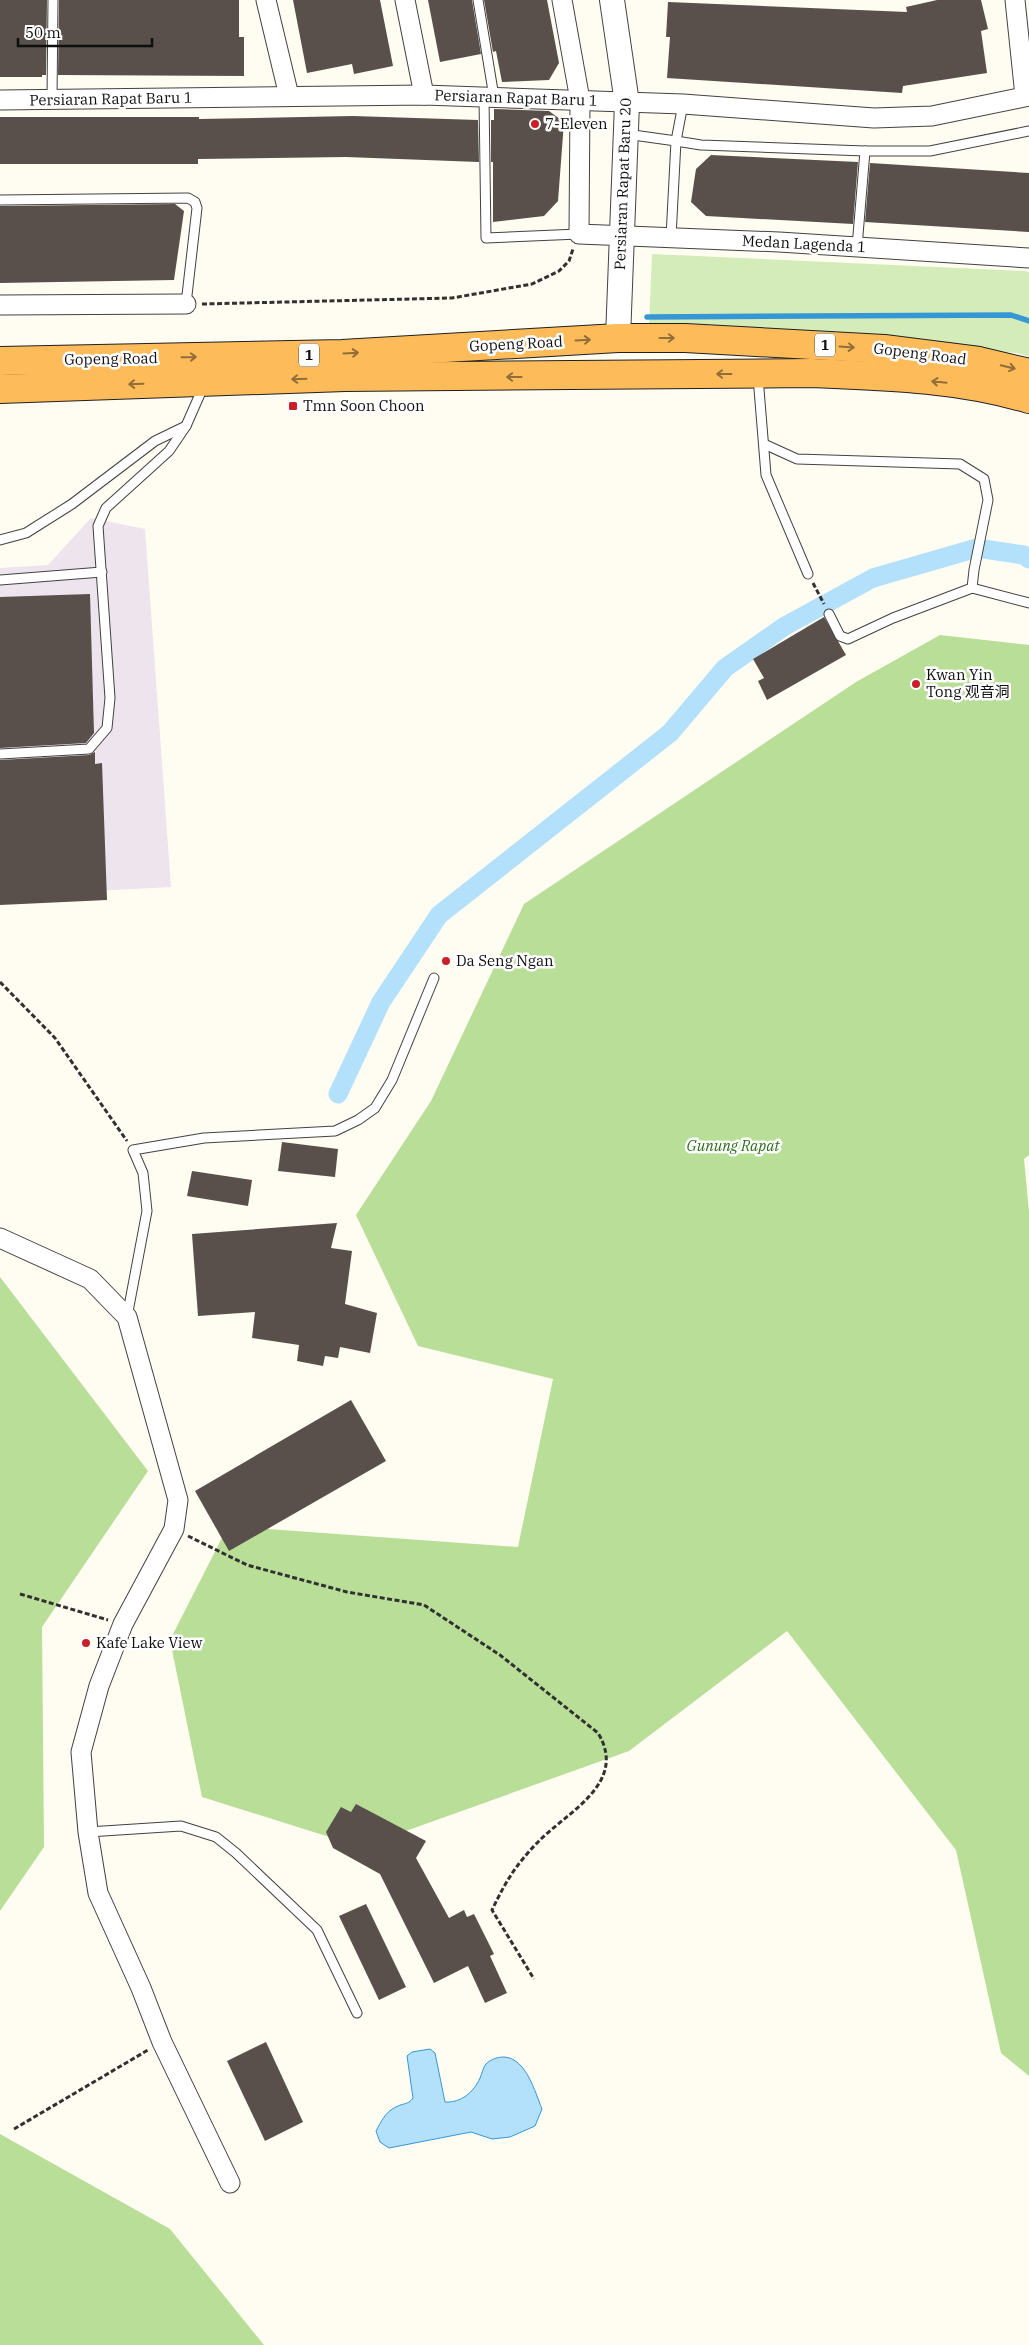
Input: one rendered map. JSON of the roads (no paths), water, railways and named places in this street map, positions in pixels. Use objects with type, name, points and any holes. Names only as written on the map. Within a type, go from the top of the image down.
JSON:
[{"type":"highway","name":"Gopeng Road","points":[[0,361],[342,354],[618,338],[703,339],[884,349],[979,361],[1029,373]]},
{"type":"highway","points":[[546,376],[594,360],[610,350],[618,338],[650,361],[690,374]]},
{"type":"highway","name":"Gopeng Road","points":[[0,389],[345,377],[758,374],[888,376],[961,384],[1029,399]]},
{"type":"street","points":[[266,0],[289,96]]},
{"type":"street","points":[[405,0],[424,95]]},
{"type":"street","points":[[562,0],[580,100],[579,234]]},
{"type":"street","name":"Persiaran Rapat Baru 20","points":[[612,0],[627,103],[618,338]]},
{"type":"street","points":[[1015,0],[1024,34],[1027,96]]},
{"type":"street","name":"Persiaran Rapat Baru 1","points":[[0,100],[424,95],[683,104],[896,118],[932,116],[1027,96]]},
{"type":"street","name":"Medan Lagenda 1","points":[[579,234],[671,237],[1029,258]]},
{"type":"street","points":[[0,305],[186,304]]},
{"type":"street","points":[[0,1238],[90,1279],[127,1317],[178,1500],[174,1529],[123,1624],[99,1686],[81,1752],[88,1832],[98,1893],[141,1988],[162,2042],[230,2183]]},
{"type":"lane","points":[[52,99],[53,0]]},
{"type":"lane","points":[[478,0],[489,98],[486,238],[579,234]]},
{"type":"lane","points":[[671,237],[676,141],[683,104]]},
{"type":"lane","points":[[626,134],[701,145],[865,151],[930,151],[1029,131]]},
{"type":"lane","points":[[857,247],[865,151]]},
{"type":"lane","points":[[0,200],[188,198],[194,202],[197,208],[186,304]]},
{"type":"lane","points":[[758,374],[766,475],[808,574]]},
{"type":"lane","points":[[0,754],[89,749],[107,728],[110,698],[98,526],[106,508],[169,451],[186,426],[206,382]]},
{"type":"lane","points":[[0,540],[26,533],[72,504],[155,441],[186,426]]},
{"type":"lane","points":[[764,444],[797,459],[960,464],[984,479],[988,500],[972,588]]},
{"type":"lane","points":[[0,580],[102,572]]},
{"type":"lane","points":[[829,614],[840,636],[848,639],[901,615],[972,588],[1029,603]]},
{"type":"lane","points":[[127,1317],[147,1212],[143,1173],[133,1150],[204,1138],[335,1131],[358,1120],[375,1108],[392,1080],[434,978]]},
{"type":"lane","points":[[88,1832],[181,1826],[216,1837],[236,1853],[317,1930],[357,2013]]},
{"type":"water","points":[[430,2049],[435,2053],[445,2102],[462,2099],[471,2092],[488,2062],[504,2057],[518,2063],[529,2077],[542,2109],[535,2126],[510,2137],[492,2139],[471,2132],[389,2148],[380,2142],[376,2131],[384,2117],[392,2109],[407,2103],[413,2098],[407,2056],[412,2052]]},
{"type":"waterway","points":[[647,317],[1011,315],[1029,321]]},
{"type":"waterway","points":[[338,1094],[381,1002],[439,915],[670,733],[725,668],[785,626],[873,578],[977,548],[1024,555],[1029,559]]},
{"type":"place","name":"7-Eleven","points":[[535,124]]},
{"type":"place","name":"Tmn Soon Choon","points":[[293,406]]},
{"type":"place","name":"Kwan Yin Tong 观音洞","points":[[916,684]]},
{"type":"place","name":"Da Seng Ngan","points":[[446,961]]},
{"type":"place","name":"Kafe Lake View","points":[[86,1643]]},
{"type":"park label","name":"Gunung Rapat","points":[[733,1146]]}]
